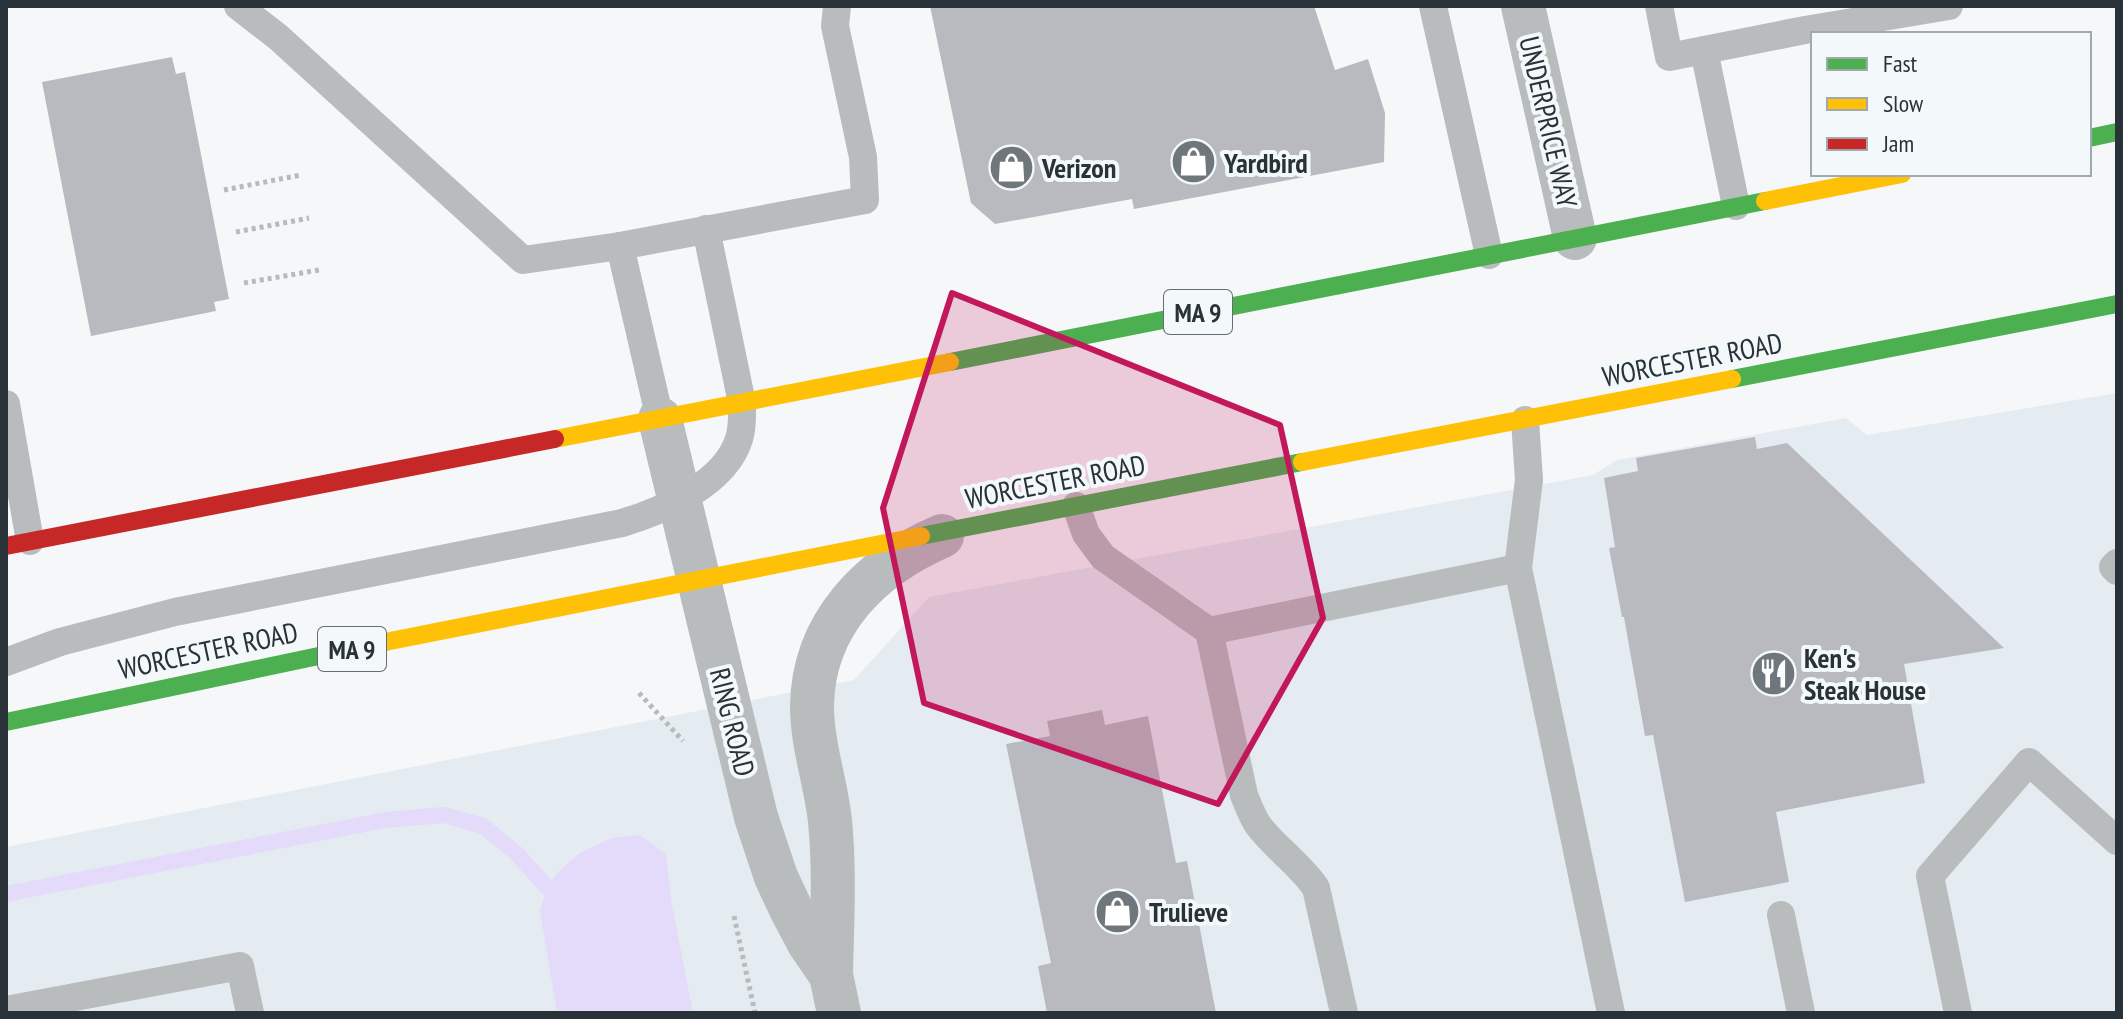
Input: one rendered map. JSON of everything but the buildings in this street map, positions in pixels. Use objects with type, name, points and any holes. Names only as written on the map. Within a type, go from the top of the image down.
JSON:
[{"type":"highway","points":[[2091,138],[2117,132]]},
{"type":"highway","name":"MA 9","points":[[14,546],[1892,176]]},
{"type":"highway","name":"WORCESTER ROAD","points":[[6,722],[252,669],[962,528],[2117,304]]},
{"type":"street","name":"UNDERPRICE WAY","points":[[1523,6],[1575,238]]},
{"type":"street","name":"RING ROAD","points":[[660,419],[756,817],[771,862],[797,921],[835,994]]},
{"type":"street","points":[[835,994],[830,822],[812,708],[818,666],[832,628],[859,591],[894,561],[962,528]]},
{"type":"lane","points":[[238,6],[278,37],[523,260],[620,246],[865,200],[863,157],[835,26],[837,6]]},
{"type":"lane","points":[[1433,6],[1489,255]]},
{"type":"lane","points":[[1659,6],[1669,57],[1949,6]]},
{"type":"lane","points":[[1704,50],[1736,206]]},
{"type":"lane","points":[[6,662],[60,642],[175,612],[622,523],[679,501],[699,488],[728,460],[738,442],[742,424],[742,403],[706,229]]},
{"type":"lane","points":[[620,246],[660,419]]},
{"type":"lane","points":[[6,404],[14,546]]},
{"type":"lane","points":[[1525,420],[1529,480],[1518,568],[1611,1013]]},
{"type":"lane","points":[[1076,506],[1086,534],[1103,557],[1209,631],[1244,795],[1259,827],[1316,888],[1344,1013]]},
{"type":"lane","points":[[2117,563],[2113,567],[2117,571]]},
{"type":"lane","points":[[1209,631],[1518,568]]},
{"type":"lane","points":[[1958,1013],[1930,876],[2029,762],[2117,841]]},
{"type":"lane","points":[[1781,915],[1801,1013]]},
{"type":"lane","points":[[6,1010],[40,1008],[240,966],[250,1013]]},
{"type":"path","points":[[224,190],[301,175]]},
{"type":"path","points":[[236,232],[309,218]]},
{"type":"path","points":[[244,283],[319,270]]},
{"type":"highlighted area","points":[[952,293],[1280,425],[1323,618],[1218,804],[924,703],[883,508]]},
{"type":"shaded area","points":[[2117,393],[2117,1013],[6,1013],[6,847],[854,680],[929,597],[1593,475],[1617,460],[1846,418],[1867,435]]},
{"type":"shaded area","points":[[640,835],[666,854],[672,905],[693,1013],[557,1013],[540,911],[547,887],[558,872],[580,853],[611,838]]},
{"type":"waterway","points":[[6,894],[386,820],[444,815],[483,826],[516,853],[547,887]]},
{"type":"traffic: fast","points":[[2091,138],[2117,132]]},
{"type":"traffic: fast","points":[[950,362],[1765,201]]},
{"type":"traffic: fast","points":[[1732,379],[2117,304]]},
{"type":"traffic: fast","points":[[921,536],[1302,462]]},
{"type":"traffic: fast","points":[[6,722],[385,642]]},
{"type":"traffic: slow","points":[[1765,201],[1892,176]]},
{"type":"traffic: slow","points":[[555,439],[950,362]]},
{"type":"traffic: slow","points":[[1302,462],[1732,379]]},
{"type":"traffic: slow","points":[[385,642],[921,536]]},
{"type":"traffic: jam","points":[[6,546],[555,439]]},
{"type":"place","name":"Yardbird","points":[[1193,162]]},
{"type":"place","name":"Verizon","points":[[1011,167]]},
{"type":"place","name":"Ken's Steak House","points":[[1773,673]]},
{"type":"place","name":"Trulieve","points":[[1118,911]]}]
